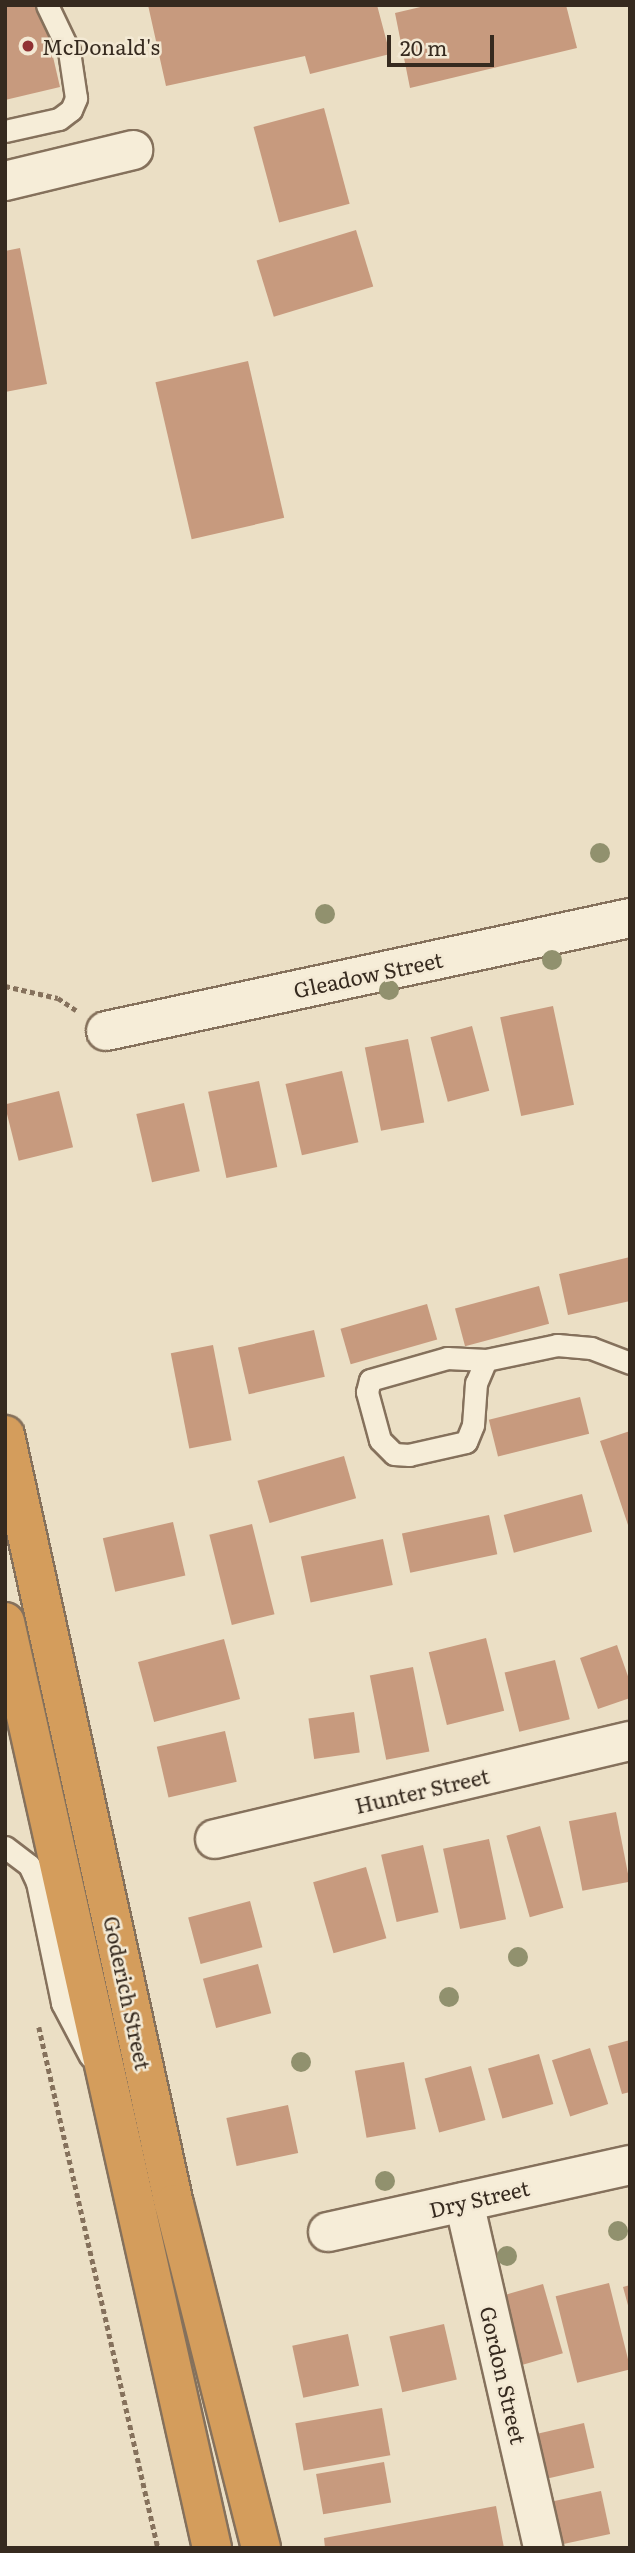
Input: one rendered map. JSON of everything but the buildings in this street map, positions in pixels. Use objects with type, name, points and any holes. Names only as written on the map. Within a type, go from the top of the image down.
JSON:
[{"type":"highway","name":"Goderich Street","points":[[5,1435],[174,2204],[261,2548]]},
{"type":"highway","name":"Goderich Street","points":[[5,1622],[212,2548]]},
{"type":"street","points":[[5,181],[133,150]]},
{"type":"street","name":"Gleadow Street","points":[[106,1031],[630,918]]},
{"type":"street","name":"Hunter Street","points":[[215,1839],[630,1741]]},
{"type":"street","name":"Dry Street","points":[[328,2232],[630,2165]]},
{"type":"street","name":"Gordon Street","points":[[464,2202],[543,2548]]},
{"type":"lane","points":[[5,131],[59,118],[71,110],[76,98],[69,51],[47,5]]},
{"type":"lane","points":[[486,1360],[476,1383],[473,1425],[466,1442],[409,1455],[394,1454],[380,1440],[367,1392],[370,1380],[447,1358],[486,1360],[556,1345],[591,1348],[630,1363]]},
{"type":"lane","points":[[5,1847],[29,1865],[37,1882],[62,2003],[109,2092]]},
{"type":"path","points":[[5,986],[58,998],[106,1031]]},
{"type":"path","points":[[38,2019],[158,2548]]},
{"type":"place","name":"McDonald's","points":[[28,46]]}]
